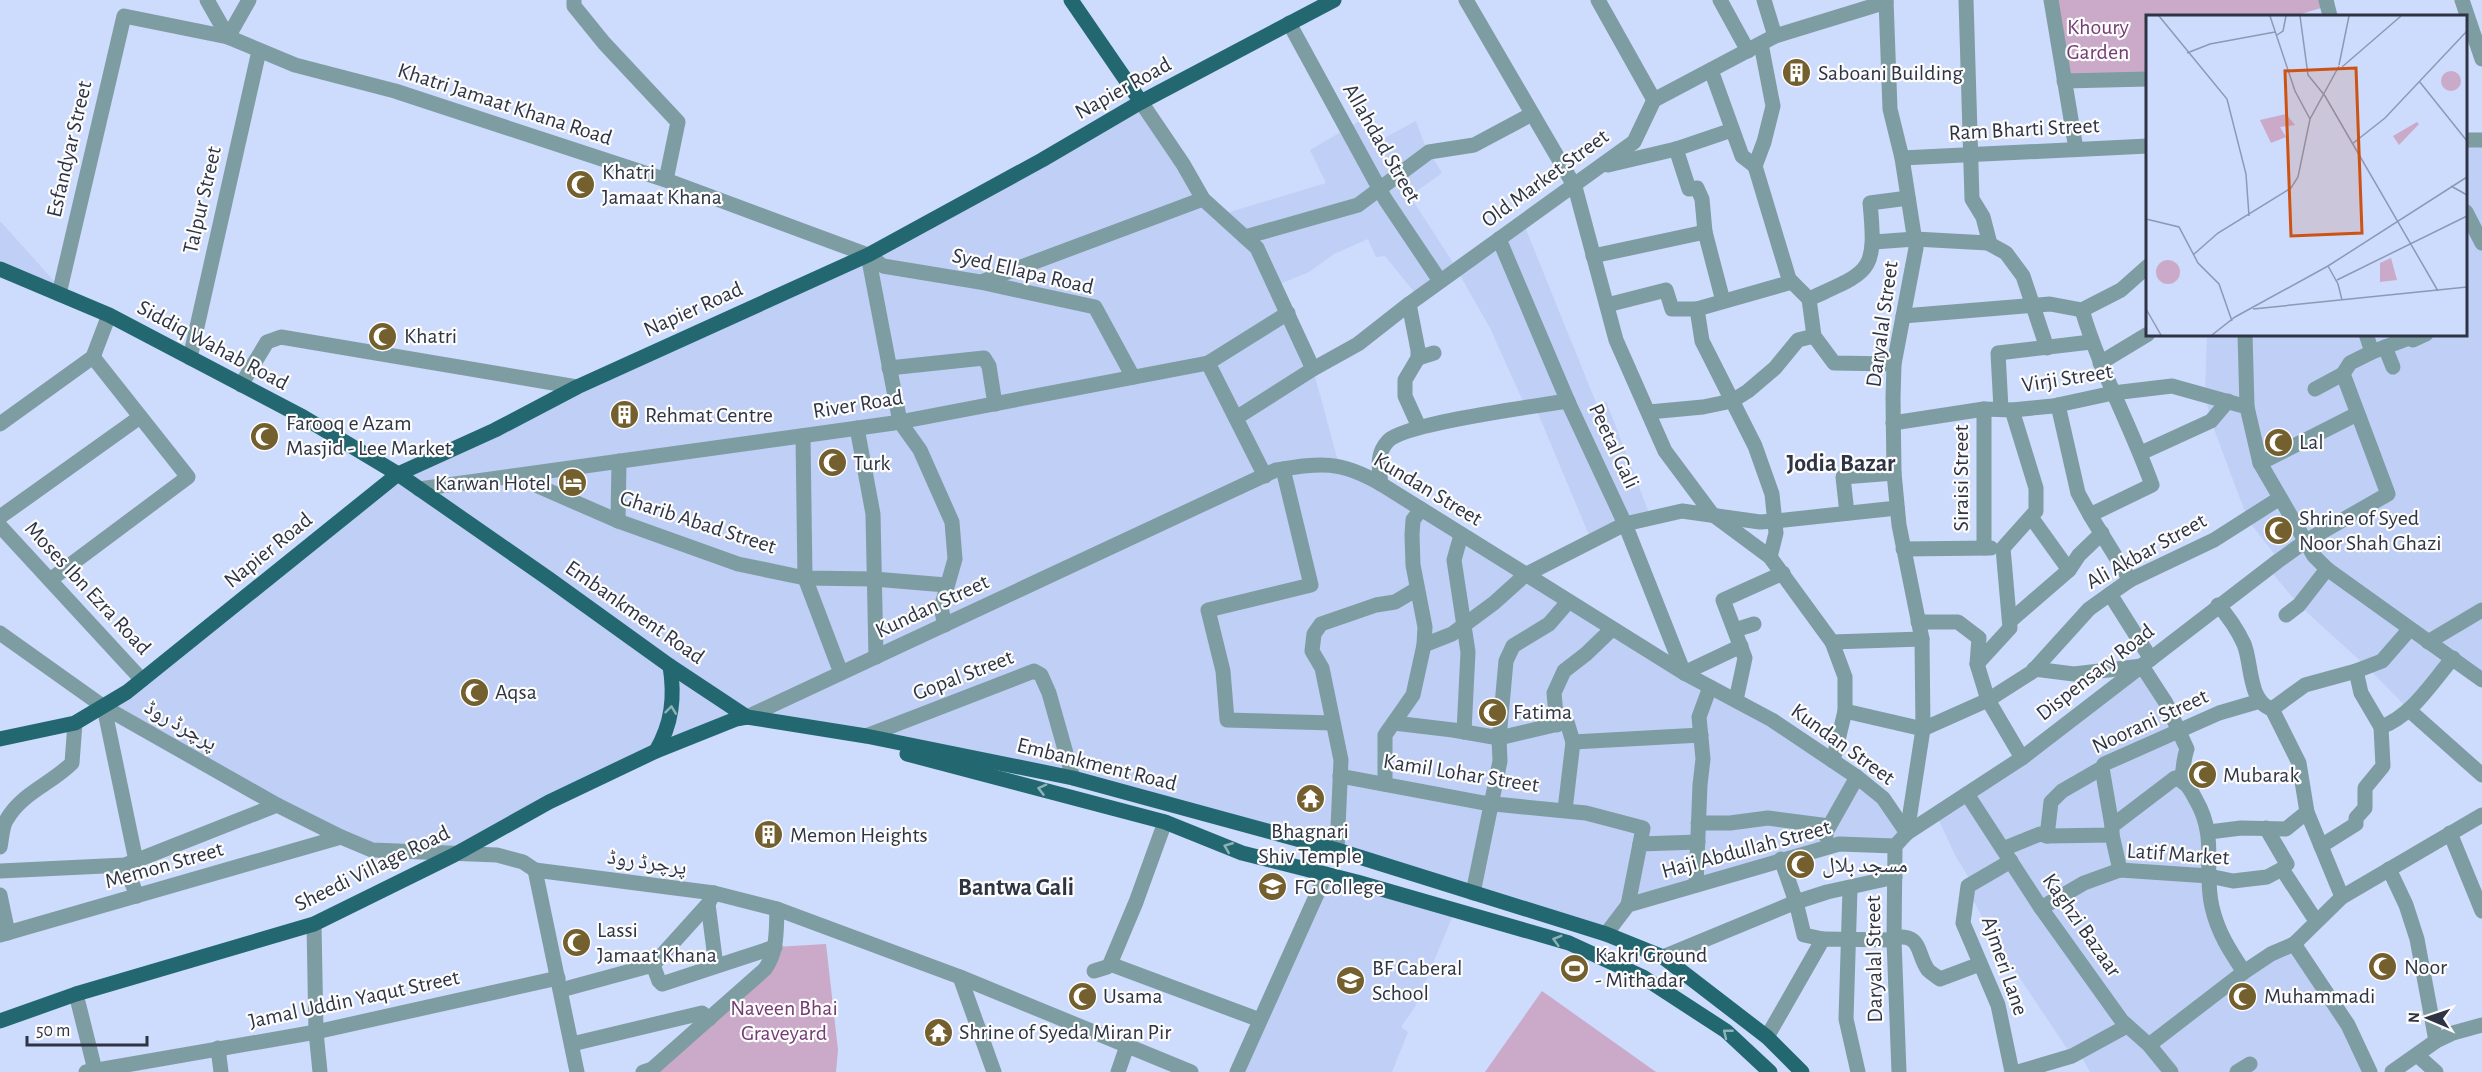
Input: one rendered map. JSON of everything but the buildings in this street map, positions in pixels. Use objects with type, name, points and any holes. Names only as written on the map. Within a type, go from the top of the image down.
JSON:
[{"type":"main road","points":[[1071,0],[1141,102]]},
{"type":"main road","name":"Napier Road","points":[[0,739],[75,723],[104,707],[142,680],[398,474],[495,430],[577,387],[868,255],[1042,160],[1141,102],[1334,0]]},
{"type":"main road","name":"Siddiq Wahab Road","points":[[0,269],[109,315],[303,417],[398,474]]},
{"type":"main road","name":"Embankment Road","points":[[398,474],[741,718],[887,749],[1165,822],[1242,853],[1326,874],[1569,943],[1643,977],[1726,1031],[1770,1072]]},
{"type":"main road","points":[[656,751],[666,734],[671,716],[673,693],[670,666]]},
{"type":"main road","name":"Embankment Road","points":[[741,718],[866,736],[1073,778],[1336,850],[1605,934],[1663,957],[1767,1037],[1802,1072]]},
{"type":"main road","name":"Sheedi Village Road","points":[[0,1021],[76,994],[314,924],[454,855],[549,802],[656,751],[741,718]]},
{"type":"street","points":[[207,0],[228,37]]},
{"type":"street","points":[[228,37],[249,0]]},
{"type":"street","points":[[574,0],[574,6],[604,43],[678,122],[666,180]]},
{"type":"street","points":[[1466,0],[1575,187],[1616,340],[1665,451],[1712,514],[1770,557],[1832,642],[1845,678],[1845,711],[1833,761]]},
{"type":"street","points":[[1598,0],[1654,100],[1776,36],[1886,1]]},
{"type":"street","points":[[1720,0],[1754,47],[1773,106],[1755,166]]},
{"type":"street","points":[[1764,0],[1776,36]]},
{"type":"street","points":[[1966,0],[1972,200],[1983,217],[1990,244]]},
{"type":"street","points":[[2051,0],[2076,149]]},
{"type":"street","points":[[2326,0],[2330,15]]},
{"type":"street","points":[[2462,0],[2482,59]]},
{"type":"street","name":"Daryalal Street","points":[[1886,1],[1890,109],[1902,158],[1916,248],[1894,364],[1893,423],[1897,508],[1922,639],[1923,729],[1907,833]]},
{"type":"street","name":"Khatri Jamaat Khana Road","points":[[124,15],[228,37],[295,65],[394,91],[666,180],[868,255]]},
{"type":"street","name":"Esfandyar Street","points":[[59,294],[124,15]]},
{"type":"street","name":"Allahdad Street","points":[[1289,24],[1386,199],[1440,282]]},
{"type":"street","name":"Talpur Street","points":[[190,358],[259,51]]},
{"type":"street","points":[[1711,70],[1742,156],[1755,166],[1789,279],[1809,299],[1814,336],[1834,363],[1894,364]]},
{"type":"street","points":[[2064,81],[2146,79]]},
{"type":"street","name":"Old Market Street","points":[[1236,418],[1313,369],[1358,344],[1408,304],[1575,187],[1634,142],[1654,100]]},
{"type":"street","points":[[1141,102],[1183,164],[1203,199],[1257,249],[1313,369]]},
{"type":"street","points":[[1245,237],[1358,205],[1429,152],[1474,145],[1532,114]]},
{"type":"street","points":[[1602,166],[1676,149],[1731,130]]},
{"type":"street","points":[[2467,141],[2482,140]]},
{"type":"street","name":"Ram Bharti Street","points":[[1902,158],[2146,146]]},
{"type":"street","points":[[1676,149],[1689,189],[1697,188],[1702,199],[1705,232],[1723,301]]},
{"type":"street","points":[[1809,299],[1857,277],[1866,268],[1874,242],[1870,203],[1908,198]]},
{"type":"street","points":[[980,282],[1203,199]]},
{"type":"street","points":[[2467,215],[2475,241]]},
{"type":"street","points":[[1593,256],[1705,232]]},
{"type":"street","name":"Peetal Gali","points":[[1499,239],[1568,401],[1625,524],[1684,673]]},
{"type":"street","points":[[1874,242],[1914,239],[1990,244],[2006,253],[2023,276],[2048,348]]},
{"type":"street","points":[[868,255],[900,422],[920,450],[952,522],[956,559],[946,585],[941,608],[945,625]]},
{"type":"street","name":"Syed Ellapa Road","points":[[868,255],[884,266],[980,282],[1095,307],[1133,377]]},
{"type":"street","points":[[1903,316],[2050,303],[2082,310],[2121,290],[2146,268]]},
{"type":"street","points":[[1607,305],[1666,290],[1672,309],[1697,309],[1792,282]]},
{"type":"street","points":[[1408,304],[1418,358],[1405,380],[1405,396],[1419,427]]},
{"type":"street","points":[[1697,309],[1702,341],[1755,446],[1772,494],[1776,533],[1770,557]]},
{"type":"street","points":[[2082,310],[2091,342],[2141,453],[2152,485],[2090,515]]},
{"type":"street","name":"River Road","points":[[419,489],[900,422],[1208,363],[1288,313]]},
{"type":"street","points":[[1,422],[93,357],[109,315]]},
{"type":"street","points":[[2100,363],[2146,335]]},
{"type":"street","points":[[1649,412],[1702,407],[1732,401],[1748,391],[1775,368],[1797,340],[1814,336]]},
{"type":"street","points":[[2246,336],[2247,407],[2260,463],[2314,556],[2327,569],[2409,630],[2482,680]]},
{"type":"street","points":[[2368,336],[2393,367]]},
{"type":"street","points":[[2315,389],[2343,374],[2350,363],[2379,349],[2422,336]]},
{"type":"street","points":[[241,385],[267,342],[281,338],[577,387]]},
{"type":"street","points":[[1977,664],[2010,628],[2003,548],[2036,511],[2036,488],[2007,410],[1998,353],[2091,342]]},
{"type":"street","points":[[1418,358],[1434,352]]},
{"type":"street","points":[[50,580],[188,477],[93,357]]},
{"type":"street","points":[[889,368],[984,358],[990,366],[995,404]]},
{"type":"street","points":[[1208,363],[1265,476]]},
{"type":"street","points":[[2260,463],[2357,414],[2343,374]]},
{"type":"street","name":"Virji Street","points":[[1893,423],[1984,409],[2007,410],[2058,405],[2113,393],[2172,386],[2247,407]]},
{"type":"street","points":[[1381,484],[1378,457],[1389,439],[1419,427],[1568,401]]},
{"type":"street","points":[[2141,453],[2211,421],[2228,401]]},
{"type":"street","points":[[2058,405],[2078,493],[2130,580]]},
{"type":"street","name":"Siraisi Street","points":[[1984,409],[1984,548]]},
{"type":"street","name":"Dispensary Road","points":[[1907,833],[2022,758],[2218,605],[2306,541],[2388,494],[2357,414]]},
{"type":"street","points":[[0,517],[140,417]]},
{"type":"street","points":[[857,428],[873,514],[876,657]]},
{"type":"street","points":[[803,435],[805,578],[841,674]]},
{"type":"street","points":[[618,521],[619,461]]},
{"type":"street","name":"Kundan Street","points":[[741,718],[841,674],[1265,476],[1283,469],[1312,464],[1339,465],[1381,484],[1684,673],[1773,720],[1857,777],[1883,798],[1907,833]]},
{"type":"street","points":[[1283,469],[1311,585],[1208,610],[1223,671],[1227,720],[1334,723]]},
{"type":"street","points":[[1847,513],[1843,477],[1894,473]]},
{"type":"street","name":"Gharib Abad Street","points":[[515,476],[618,521],[738,564],[805,578],[874,579],[946,585]]},
{"type":"street","name":"Ali Akbar Street","points":[[1923,729],[1988,700],[2034,669],[2089,609],[2130,580],[2214,540],[2280,498]]},
{"type":"street","points":[[1424,645],[1452,634],[1465,625],[1525,575],[1625,524],[1682,511],[1775,522],[1897,508]]},
{"type":"street","points":[[1385,784],[1385,735],[1413,695],[1424,645],[1425,627],[1413,565],[1413,520],[1421,509]]},
{"type":"street","points":[[2031,517],[2069,570]]},
{"type":"street","name":"Moses Ibn Ezra Road","points":[[0,525],[142,680]]},
{"type":"street","points":[[2010,621],[2069,570],[2079,555],[2102,533]]},
{"type":"street","points":[[1461,535],[1454,560],[1468,652],[1464,732]]},
{"type":"street","points":[[1903,549],[2003,548]]},
{"type":"street","points":[[2286,615],[2299,605],[2327,569]]},
{"type":"street","points":[[1736,700],[1745,658],[1723,600],[1783,573]]},
{"type":"street","points":[[1336,850],[1341,760],[1322,668],[1312,651],[1314,634],[1321,624],[1376,605],[1395,602],[1417,589]]},
{"type":"street","points":[[2110,594],[2146,662],[2187,749],[2182,762],[2184,769],[2181,780]]},
{"type":"street","points":[[1473,892],[1489,804],[1496,785],[1500,761],[1499,738],[1506,661],[1513,646],[1549,624],[1568,602]]},
{"type":"street","points":[[2218,605],[2232,621],[2244,645],[2256,694],[2266,705],[2299,763],[2307,812],[2343,897]]},
{"type":"street","points":[[2428,642],[2482,610]]},
{"type":"street","points":[[1918,622],[1958,622],[1979,638],[1977,664],[1988,700],[2022,758]]},
{"type":"street","points":[[1735,630],[1754,624]]},
{"type":"street","points":[[1557,725],[1554,693],[1564,671],[1612,629]]},
{"type":"street","name":"Noorani Street","points":[[2047,836],[2051,802],[2062,790],[2102,768],[2104,764],[2219,713],[2266,705],[2305,685],[2356,671],[2382,661],[2409,630]]},
{"type":"street","name":"پرچرڈ روڈ","points":[[0,633],[104,707],[277,805],[372,850],[497,855],[523,862],[535,870],[777,909],[960,977],[1191,1072]]},
{"type":"street","points":[[1832,642],[1922,639]]},
{"type":"street","points":[[1684,673],[1741,646]]},
{"type":"street","points":[[2381,727],[2409,710],[2453,658]]},
{"type":"street","points":[[2034,669],[2074,674],[2146,662]]},
{"type":"street","name":"Gopal Street","points":[[866,736],[1034,671],[1041,675],[1049,693],[1073,778]]},
{"type":"street","points":[[2321,846],[2356,824],[2356,818],[2365,808],[2365,788],[2384,766],[2381,727],[2361,693],[2356,671]]},
{"type":"street","points":[[1696,885],[1703,759],[1699,717],[1710,687]]},
{"type":"street","points":[[104,707],[137,896]]},
{"type":"street","points":[[2409,710],[2482,775]]},
{"type":"street","points":[[1845,711],[1923,729]]},
{"type":"street","points":[[1394,723],[1499,738],[1567,722],[1573,742],[1570,811]]},
{"type":"street","points":[[0,847],[5,820],[24,797],[59,776],[72,763],[75,723]]},
{"type":"street","points":[[1573,742],[1701,735]]},
{"type":"street","points":[[2102,768],[2120,870]]},
{"type":"street","name":"Kamil Lohar Street","points":[[1340,776],[1489,804],[1570,811],[1643,828],[1640,844]]},
{"type":"street","points":[[1828,848],[1826,832],[1857,777]]},
{"type":"street","points":[[2007,855],[2040,834],[2047,836],[2112,831],[2175,778],[2181,780],[2188,785],[2203,812],[2209,832],[2209,876],[2212,905],[2220,935],[2244,972]]},
{"type":"street","name":"Kaghzi Bazaar","points":[[1967,794],[2041,908],[2127,1026],[2149,1045],[2171,1072]]},
{"type":"street","points":[[0,872],[130,863],[277,805]]},
{"type":"street","points":[[2209,832],[2241,828],[2286,829],[2307,812]]},
{"type":"street","points":[[2149,1045],[2244,972],[2271,954],[2294,944],[2343,897],[2482,815]]},
{"type":"street","points":[[1698,823],[1730,823],[1768,818],[1829,826]]},
{"type":"street","points":[[1094,971],[1110,964],[1136,902],[1165,822]]},
{"type":"street","points":[[2266,828],[2287,864],[2282,869],[2316,921]]},
{"type":"street","points":[[1895,846],[1907,833]]},
{"type":"street","points":[[2450,833],[2482,911]]},
{"type":"street","name":"Memon Street","points":[[4,934],[341,837]]},
{"type":"street","points":[[1605,934],[1628,905],[1640,844],[1698,842]]},
{"type":"street","name":"Haji Abdullah Street","points":[[1628,905],[1839,844],[1895,846]]},
{"type":"street","name":"Daryalal Street","points":[[1895,846],[1894,938],[1899,1072]]},
{"type":"street","name":"Ajmeri Lane","points":[[2007,855],[1968,886],[1963,923],[1998,1005],[2012,1072]]},
{"type":"street","points":[[1781,859],[1796,902],[1804,935],[1823,939],[1850,940],[1906,936],[1916,942],[1929,971],[1940,979],[1980,964]]},
{"type":"street","name":"Latif Market","points":[[2041,908],[2084,883],[2120,870],[2209,876],[2233,881],[2267,877],[2282,869]]},
{"type":"street","points":[[2389,869],[2406,905],[2417,939],[2436,1041]]},
{"type":"street","points":[[535,870],[577,1072]]},
{"type":"street","points":[[1238,1072],[1326,874]]},
{"type":"street","points":[[1663,957],[1796,902],[1827,892],[1850,889],[1895,877]]},
{"type":"street","points":[[1850,889],[1846,1019],[1857,1072]]},
{"type":"street","points":[[0,895],[4,934]]},
{"type":"street","points":[[711,899],[653,965],[662,984],[775,947]]},
{"type":"street","points":[[711,899],[716,966]]},
{"type":"street","points":[[649,1071],[765,969],[773,959],[777,909]]},
{"type":"street","points":[[314,924],[316,1032],[320,1072]]},
{"type":"street","points":[[1767,1037],[1823,939]]},
{"type":"street","points":[[2294,944],[2348,1025],[2370,1072]]},
{"type":"street","points":[[1110,964],[1260,1020]]},
{"type":"street","name":"Jamal Uddin Yaqut Street","points":[[91,1071],[316,1032],[653,965]]},
{"type":"street","points":[[960,977],[994,1072]]},
{"type":"street","points":[[76,994],[91,1071]]},
{"type":"street","points":[[572,1044],[702,1013],[710,1018]]},
{"type":"street","points":[[2392,1072],[2436,1041],[2453,1033],[2482,1025]]},
{"type":"street","points":[[2018,1072],[2072,1056],[2127,1026]]},
{"type":"street","points":[[1118,1072],[1127,1046]]},
{"type":"street","points":[[218,1048],[221,1072]]},
{"type":"street","points":[[2417,1055],[2436,1072]]},
{"type":"shaded area","points":[[1135,106],[1220,215],[1326,183],[1310,150],[1370,115],[1382,139],[1416,121],[1424,143],[1442,173],[1410,196],[1457,269],[1523,222],[1597,405],[1606,401],[1651,518],[1591,540],[1535,406],[1526,408],[1490,328],[1457,270],[1419,298],[1385,256],[1376,257],[1368,239],[1334,254],[1309,272],[1275,286],[1313,369],[1339,465],[1857,777],[1907,833],[1895,846],[1838,844],[1628,905],[1606,934],[1073,778],[747,717],[398,474],[868,255]]},
{"type":"shaded area","points":[[2467,140],[2482,140],[2482,671],[2453,659],[2409,710],[2367,667],[2299,605],[2268,568],[2279,560],[2248,520],[2211,421],[2205,395],[2207,336],[2467,336]]},
{"type":"shaded area","points":[[0,221],[62,290],[0,270]]},
{"type":"shaded area","points":[[398,476],[737,718],[453,852],[372,849],[104,707]]},
{"type":"shaded area","points":[[2142,666],[2166,703],[2182,762],[2203,812],[2212,905],[2244,972],[2294,944],[2370,1072],[2090,1072],[2079,1052],[2072,1056],[1997,944],[1968,891],[1972,883],[1955,855],[1936,814]]},
{"type":"shaded area","name":"BF Caberal School","points":[[1323,873],[1455,910],[1415,1007],[1401,1027],[1408,1032],[1392,1072],[1238,1072]]},
{"type":"green space","name":"Khoury Garden","points":[[2051,0],[2326,0],[2328,6],[2297,15],[2146,15],[2146,79],[2064,81]]},
{"type":"green space","name":"Naveen Bhai Graveyard","points":[[826,944],[838,1050],[836,1072],[653,1072],[765,969],[775,947]]},
{"type":"green space","points":[[1542,991],[1656,1072],[1485,1072]]},
{"type":"place","name":"Saboani Building","points":[[1797,73]]},
{"type":"place","name":"Khatri Jamaat Khana","points":[[581,185]]},
{"type":"place","name":"Khatri","points":[[383,336]]},
{"type":"place","name":"Rehmat Centre","points":[[624,415]]},
{"type":"place","name":"Farooq e Azam Masjid - Lee Market","points":[[265,436]]},
{"type":"place","name":"Lal","points":[[2278,442]]},
{"type":"place","name":"Turk","points":[[832,463]]},
{"type":"place","name":"Karwan Hotel","points":[[572,483]]},
{"type":"place","name":"Shrine of Syed Noor Shah Ghazi","points":[[2278,531]]},
{"type":"place","name":"Aqsa","points":[[474,692]]},
{"type":"place","name":"Fatima","points":[[1492,712]]},
{"type":"place","name":"Mubarak","points":[[2202,775]]},
{"type":"place","name":"Bhagnari Shiv Temple","points":[[1310,799]]},
{"type":"place","name":"Memon Heights","points":[[769,835]]},
{"type":"place","name":"مسجد بلال","points":[[1801,865]]},
{"type":"place","name":"FG College","points":[[1273,887]]},
{"type":"place","name":"Lassi Jamaat Khana","points":[[576,943]]},
{"type":"place","name":"Noor","points":[[2383,967]]},
{"type":"place","name":"Kakri Ground - Mithadar","points":[[1574,968]]},
{"type":"place","name":"BF Caberal School","points":[[1351,981]]},
{"type":"place","name":"Usama","points":[[1082,996]]},
{"type":"place","name":"Muhammadi","points":[[2243,996]]},
{"type":"place","name":"Shrine of Syeda Miran Pir","points":[[938,1032]]},
{"type":"district","name":"Jodia Bazar","points":[[1841,464]]},
{"type":"district","name":"Bantwa Gali","points":[[1016,888]]}]
